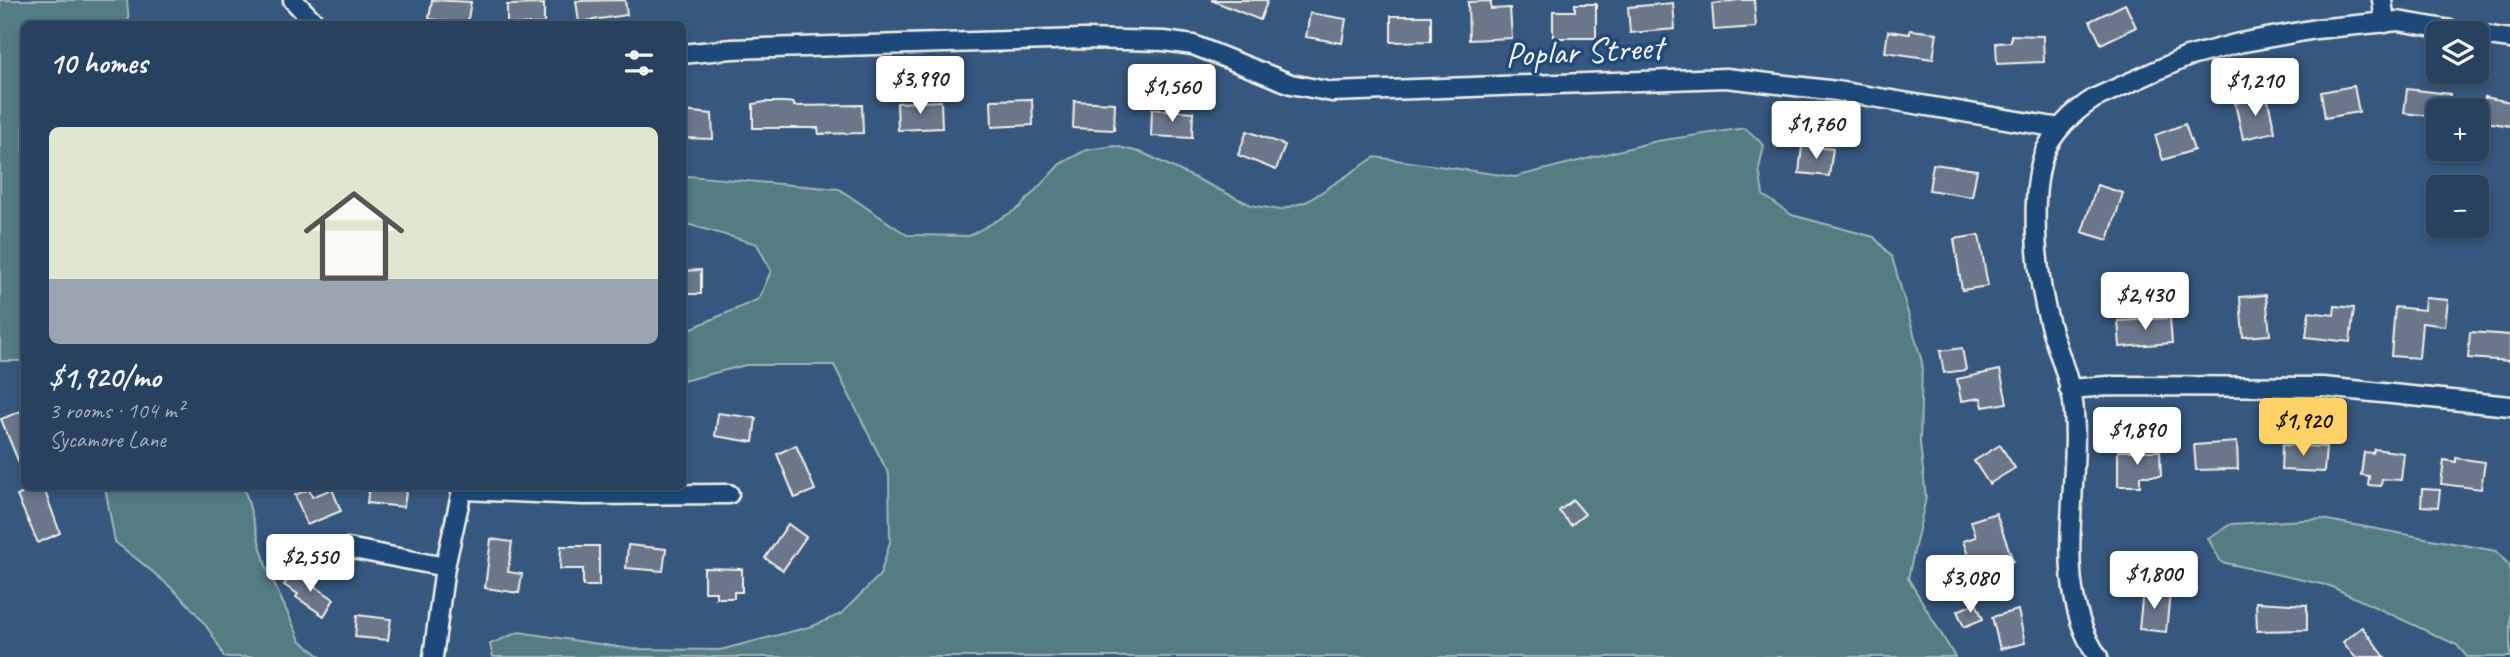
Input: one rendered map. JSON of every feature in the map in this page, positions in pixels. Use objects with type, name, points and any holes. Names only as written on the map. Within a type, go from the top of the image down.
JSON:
[{"type":"street","points":[[293,0],[313,21]]},
{"type":"street","points":[[2382,0],[2385,23]]},
{"type":"street","points":[[2098,657],[2085,638],[2076,610],[2071,576],[2073,414],[2069,388],[2049,321],[2035,226],[2043,156],[2060,128],[2095,98],[2186,57],[2252,40],[2316,29],[2398,21],[2426,26]]},
{"type":"street","points":[[2489,36],[2510,39]]},
{"type":"street","name":"Poplar Street","points":[[686,54],[760,48],[1083,39],[1164,41],[1193,45],[1291,84],[1332,92],[1726,78],[1838,91],[2060,128]]},
{"type":"street","points":[[2069,388],[2323,387],[2510,406]]},
{"type":"street","points":[[432,657],[445,567],[463,490]]},
{"type":"street","points":[[497,490],[583,495],[729,494]]},
{"type":"street","points":[[348,548],[445,567]]},
{"type":"green space","points":[[0,0],[127,0],[129,21],[21,21],[21,361],[0,361]]},
{"type":"green space","points":[[1745,128],[1764,145],[1759,169],[1763,195],[1792,215],[1874,237],[1892,257],[1922,362],[1920,443],[1926,498],[1908,578],[1955,657],[493,657],[490,644],[519,632],[632,649],[720,650],[813,626],[841,614],[880,575],[890,542],[889,475],[834,365],[746,365],[686,380],[686,331],[759,299],[771,271],[757,244],[686,224],[688,176],[839,189],[907,235],[969,236],[1019,208],[1060,164],[1086,150],[1115,146],[1143,153],[1251,205],[1280,210],[1308,201],[1375,157],[1515,177],[1657,141]]},
{"type":"green space","points":[[106,490],[245,490],[266,566],[300,640],[321,657],[224,657],[215,639],[191,607],[115,542]]},
{"type":"green space","points":[[2322,519],[2496,551],[2510,566],[2510,657],[2467,657],[2457,645],[2330,586],[2221,562],[2208,538],[2231,524]]},
{"type":"building","points":[[432,0],[471,2],[468,21],[429,19]]},
{"type":"building","points":[[625,0],[627,15],[579,21],[576,1]]},
{"type":"building","points":[[1211,0],[1268,0],[1260,20]]},
{"type":"building","points":[[1754,0],[1756,27],[1714,30],[1712,4]]},
{"type":"building","points":[[1491,1],[1491,9],[1510,8],[1512,38],[1469,40],[1468,2]]},
{"type":"building","points":[[1673,3],[1675,29],[1630,33],[1628,7]]},
{"type":"building","points":[[544,4],[544,21],[507,21],[507,5]]},
{"type":"building","points":[[1575,4],[1596,4],[1596,38],[1553,38],[1553,11],[1575,11]]},
{"type":"building","points":[[2125,4],[2136,27],[2101,44],[2090,21]]},
{"type":"building","points":[[1310,13],[1346,19],[1342,43],[1306,37]]},
{"type":"building","points":[[1391,16],[1431,16],[1431,41],[1391,42]]},
{"type":"building","points":[[1910,30],[1937,33],[1933,59],[1885,52],[1888,31],[1910,34]]},
{"type":"building","points":[[2011,35],[2043,36],[2044,62],[1997,64],[1996,43],[2011,42]]},
{"type":"building","points":[[2354,86],[2359,112],[2325,118],[2321,92]]},
{"type":"building","points":[[2407,89],[2450,94],[2450,98],[2426,98],[2426,116],[2404,113]]},
{"type":"building","points":[[2267,96],[2275,132],[2243,139],[2235,103]]},
{"type":"building","points":[[2485,97],[2510,102],[2510,126],[2489,122],[2489,98]]},
{"type":"building","points":[[1032,99],[1033,125],[992,127],[991,100]]},
{"type":"building","points":[[941,101],[942,128],[898,130],[897,103]]},
{"type":"building","points":[[1074,101],[1115,103],[1114,130],[1073,128]]},
{"type":"building","points":[[794,103],[794,106],[862,105],[863,133],[819,134],[818,128],[753,128],[753,104]]},
{"type":"building","points":[[1152,109],[1193,112],[1192,138],[1151,136]]},
{"type":"building","points":[[686,111],[712,114],[713,139],[686,138]]},
{"type":"building","points":[[2185,124],[2194,150],[2163,160],[2155,135]]},
{"type":"building","points":[[1247,131],[1285,145],[1276,170],[1238,155]]},
{"type":"building","points":[[1802,146],[1833,149],[1829,176],[1799,173]]},
{"type":"building","points":[[1933,164],[1977,170],[1972,197],[1929,190]]},
{"type":"building","points":[[2097,185],[2123,193],[2108,240],[2082,232]]},
{"type":"building","points":[[1979,235],[1988,286],[1962,290],[1954,239]]},
{"type":"building","points":[[701,270],[701,294],[686,294],[686,271]]},
{"type":"building","points":[[2266,295],[2270,335],[2243,337],[2240,297]]},
{"type":"building","points":[[2425,298],[2448,300],[2445,326],[2422,323],[2419,358],[2391,356],[2395,307],[2424,310]]},
{"type":"building","points":[[2335,306],[2354,308],[2350,342],[2306,337],[2309,312],[2334,315]]},
{"type":"building","points":[[2170,318],[2172,343],[2120,347],[2118,321]]},
{"type":"building","points":[[2470,332],[2510,335],[2510,361],[2468,358]]},
{"type":"building","points":[[1962,348],[1966,370],[1944,373],[1940,351]]},
{"type":"building","points":[[2000,370],[2007,403],[1983,407],[1981,398],[1961,401],[1957,379]]},
{"type":"building","points":[[21,411],[21,468],[1,419]]},
{"type":"building","points":[[718,413],[756,418],[753,442],[715,436]]},
{"type":"building","points":[[2237,442],[2238,469],[2196,470],[2194,445]]},
{"type":"building","points":[[796,445],[815,490],[795,498],[777,454]]},
{"type":"building","points":[[2000,445],[2015,468],[1989,484],[1974,461]]},
{"type":"building","points":[[2282,445],[2326,447],[2324,472],[2281,470]]},
{"type":"building","points":[[2374,449],[2404,453],[2401,480],[2382,479],[2381,486],[2368,485],[2369,476],[2361,475],[2364,452],[2373,453]]},
{"type":"building","points":[[2118,451],[2160,451],[2161,476],[2140,476],[2140,486],[2118,486]]},
{"type":"building","points":[[2456,458],[2485,462],[2481,489],[2441,484],[2444,460],[2456,462]]},
{"type":"building","points":[[2422,489],[2440,490],[2438,507],[2421,506]]},
{"type":"building","points":[[30,490],[44,490],[60,533],[38,543],[17,496]]},
{"type":"building","points":[[309,490],[312,497],[332,490],[341,511],[307,525],[295,495]]},
{"type":"building","points":[[369,490],[406,490],[404,507],[367,503]]},
{"type":"building","points":[[1573,500],[1585,514],[1571,525],[1559,511]]},
{"type":"building","points":[[1996,513],[2013,561],[1980,572],[1976,558],[1970,561],[1963,541],[1976,537],[1971,521]]},
{"type":"building","points":[[788,524],[806,537],[783,570],[765,558]]},
{"type":"building","points":[[491,539],[512,542],[508,572],[522,574],[519,593],[485,588]]},
{"type":"building","points":[[628,545],[666,549],[663,571],[626,568]]},
{"type":"building","points":[[561,546],[599,546],[599,586],[583,586],[583,569],[560,569]]},
{"type":"building","points":[[704,568],[742,569],[742,592],[734,592],[734,598],[716,598],[716,592],[704,592]]},
{"type":"building","points":[[293,572],[334,599],[324,616],[296,597],[298,594],[284,585]]},
{"type":"building","points":[[2143,590],[2170,593],[2166,632],[2139,629]]},
{"type":"building","points":[[2256,602],[2307,605],[2307,630],[2257,631]]},
{"type":"building","points":[[1976,603],[1983,619],[1964,627],[1957,611]]},
{"type":"building","points":[[2018,610],[2025,643],[2000,649],[1992,617]]},
{"type":"building","points":[[357,615],[391,619],[388,640],[355,637]]},
{"type":"building","points":[[2362,627],[2385,657],[2355,657],[2343,642]]}]
